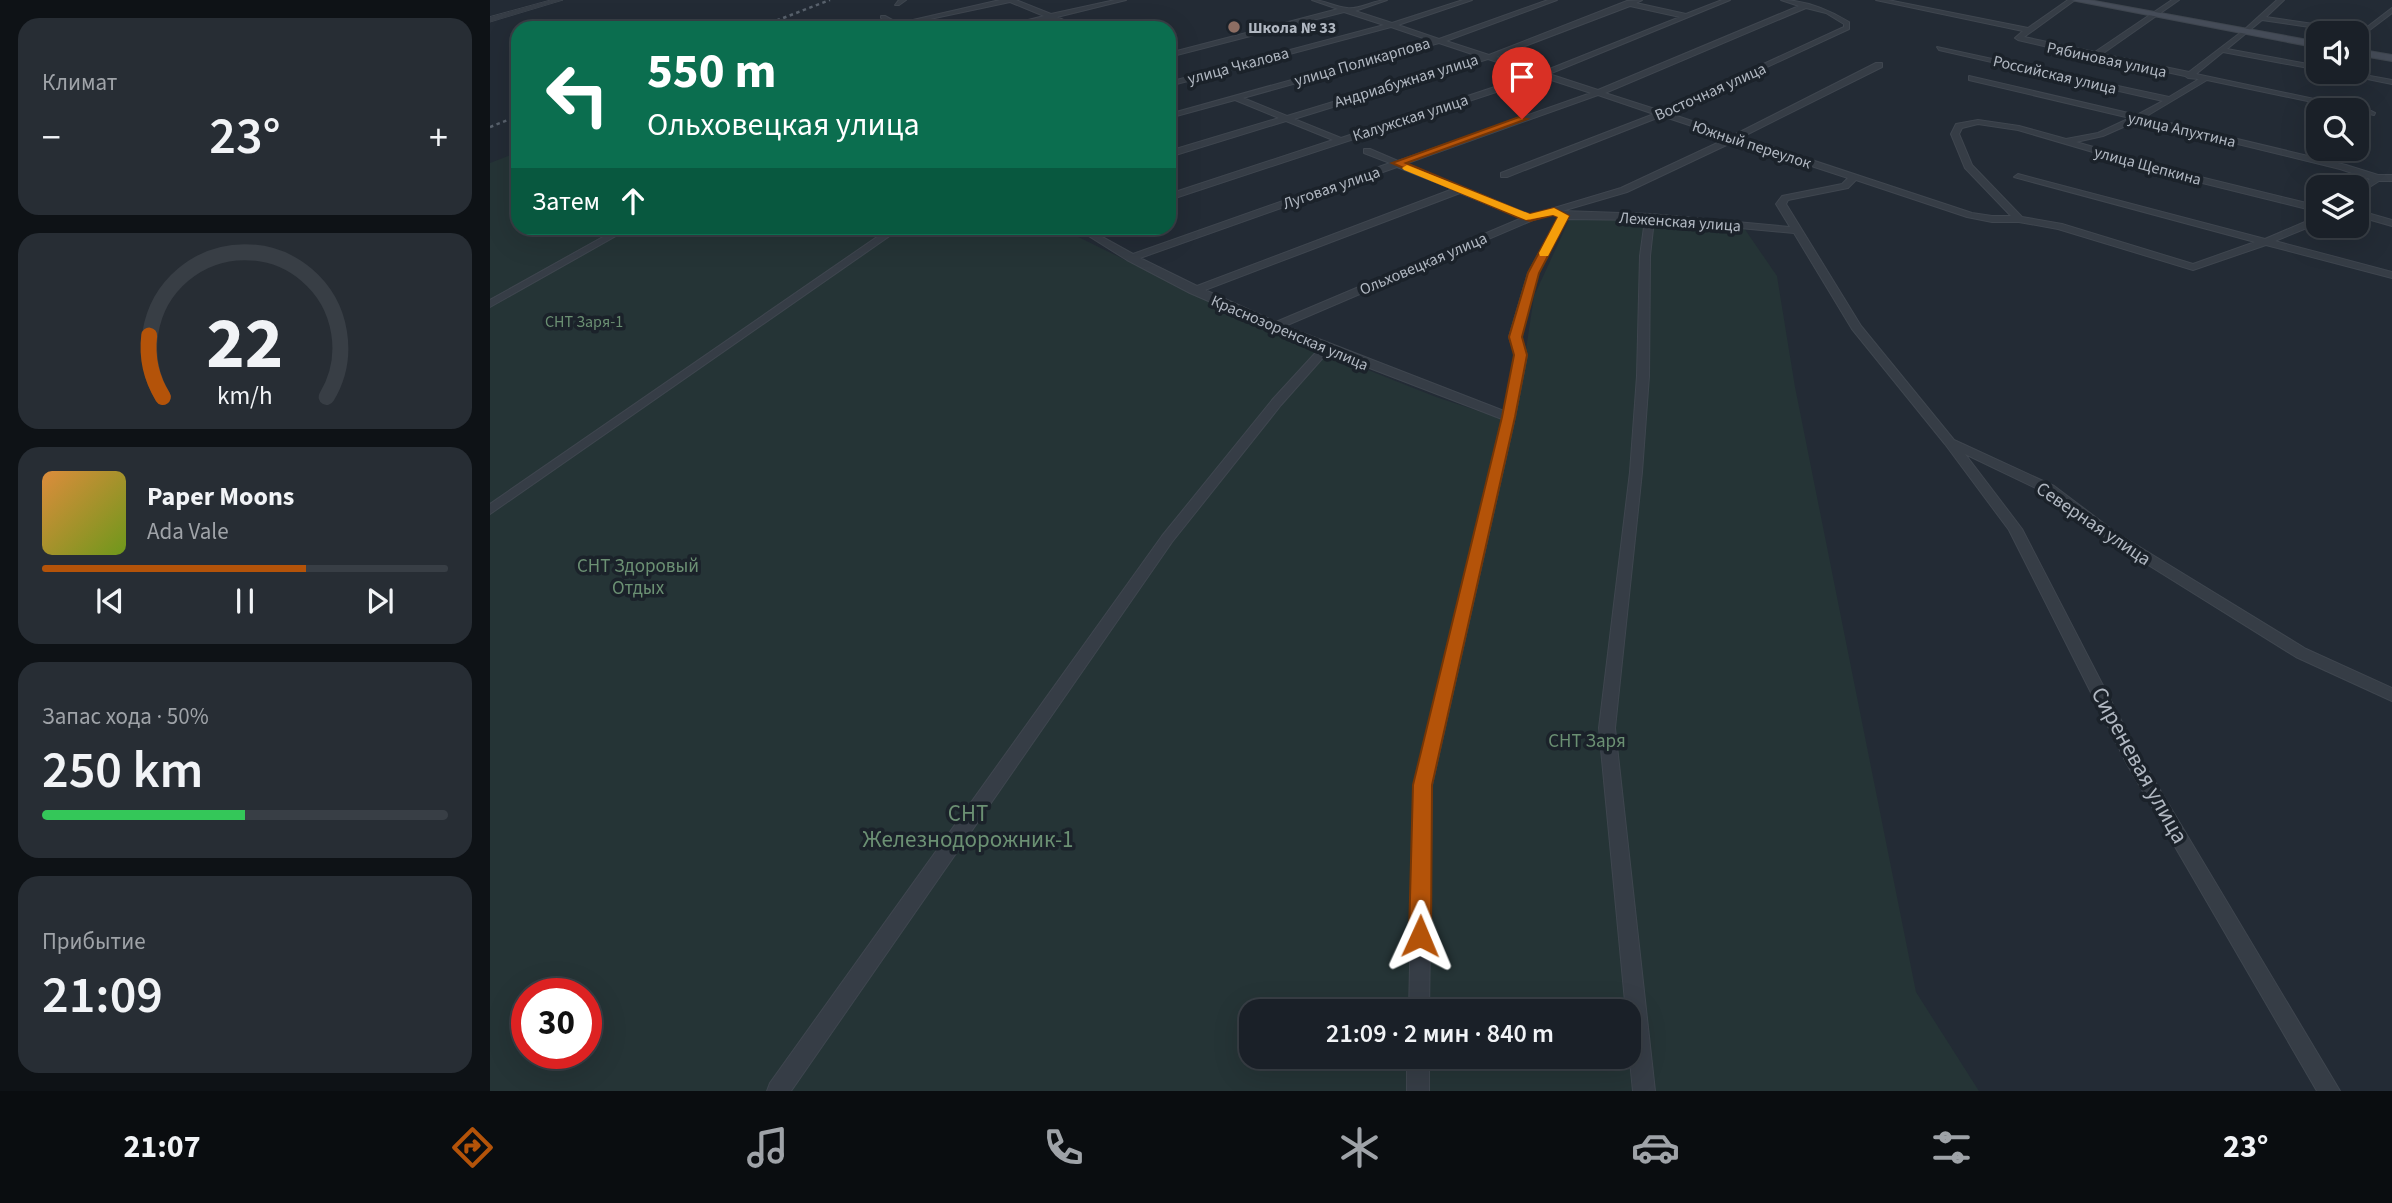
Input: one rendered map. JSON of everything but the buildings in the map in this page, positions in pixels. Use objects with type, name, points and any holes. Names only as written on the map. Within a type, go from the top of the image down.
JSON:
[{"type":"main road","points":[[2074,0],[2306,43]]},
{"type":"main road","points":[[2369,54],[2392,58]]},
{"type":"street","points":[[490,20],[559,0]]},
{"type":"street","points":[[916,20],[1010,0],[1062,21]]},
{"type":"street","points":[[1030,21],[1123,0]]},
{"type":"street","name":"Южный переулок","points":[[1315,0],[1970,215],[2059,226],[2193,267],[2268,241]]},
{"type":"street","points":[[1176,53],[1384,0]]},
{"type":"street","name":"улица Чкалова","points":[[1176,81],[1388,25],[1469,0]]},
{"type":"street","name":"улица Поликарпова","points":[[1176,114],[1437,40],[1554,0]]},
{"type":"street","points":[[1616,0],[1685,16]]},
{"type":"street","name":"Андриабужная улица","points":[[1176,152],[1495,55],[1639,0]]},
{"type":"street","name":"Калужская улица","points":[[1176,195],[1542,74],[1727,0]]},
{"type":"street","name":"Восточная улица","points":[[1503,175],[1661,114],[1847,28],[1847,23],[1828,12],[1784,0]]},
{"type":"street","name":"Рябиновая улица","points":[[1879,0],[2027,30]]},
{"type":"street","points":[[2027,30],[2074,0]]},
{"type":"street","points":[[2094,56],[2176,0]]},
{"type":"street","points":[[2188,76],[2281,0]]},
{"type":"street","name":"Луговая улица","points":[[1130,258],[1598,93],[1805,6]]},
{"type":"street","points":[[2261,18],[2363,33],[2392,10]]},
{"type":"street","points":[[883,17],[891,21]]},
{"type":"street","name":"Рябиновая улица","points":[[2027,30],[2018,38],[2306,100]]},
{"type":"street","name":"Российская улица","points":[[1939,48],[2171,100]]},
{"type":"street","points":[[2223,50],[2306,66]]},
{"type":"street","name":"Ольховецкая улица","points":[[1274,327],[1530,218],[1559,214],[1624,190],[1879,65]]},
{"type":"street","name":"улица Апухтина","points":[[1972,78],[2351,169],[2377,178],[2392,178]]},
{"type":"street","points":[[2369,78],[2392,82]]},
{"type":"street","points":[[2053,139],[2088,139],[2171,100],[2204,79]]},
{"type":"street","points":[[1234,97],[1340,140]]},
{"type":"street","name":"улица Щепкина","points":[[2019,219],[1968,166],[1955,130],[1959,125],[1978,122],[2019,128],[2181,175],[2306,206]]},
{"type":"street","points":[[1367,151],[1530,218]]},
{"type":"street","points":[[2018,177],[2392,275]]},
{"type":"street","name":"Северная улица","points":[[1853,178],[1844,186],[1786,198],[1781,204],[1856,327],[1949,441],[2049,489],[2110,536],[2301,653],[2392,695]]},
{"type":"street","points":[[2369,184],[2377,178]]},
{"type":"street","points":[[1194,291],[1459,190]]},
{"type":"street","points":[[1419,999],[1423,785],[1521,355],[1516,337],[1519,324],[1534,273],[1559,214]]},
{"type":"street","name":"Леженская улица","points":[[1559,214],[1650,217],[1796,230]]},
{"type":"street","points":[[2369,216],[2392,223]]},
{"type":"street","points":[[1644,1091],[1607,728],[1636,472],[1643,376],[1645,256],[1650,217]]},
{"type":"street","points":[[2268,241],[2306,225]]},
{"type":"street","points":[[490,304],[613,235]]},
{"type":"street","points":[[490,510],[886,235]]},
{"type":"street","name":"Краснозоренская улица","points":[[1092,235],[1194,291],[1274,327],[1325,349],[1508,417]]},
{"type":"street","points":[[778,1091],[1167,539],[1277,402],[1325,349]]},
{"type":"street","name":"Сиреневая улица","points":[[1949,441],[2015,529],[2133,760],[2329,1091]]},
{"type":"street","points":[[1418,1069],[1418,1091]]},
{"type":"green space","points":[[511,155],[511,235],[1074,235],[1272,332],[1436,397],[1515,423],[1534,296],[1569,220],[1654,220],[1744,228],[1777,276],[1795,387],[1916,992],[1979,1091],[490,1091],[490,163]]},
{"type":"railway","points":[[775,21],[830,0]]},
{"type":"railway","points":[[490,127],[511,119]]},
{"type":"slow traffic","points":[[1407,168],[1530,218],[1554,211],[1564,216],[1544,253]]},
{"type":"place","name":"Школа № 33","points":[[1234,27]]},
{"type":"route","points":[[1420,936],[1423,785],[1521,355],[1516,337],[1534,273],[1564,216],[1554,211],[1530,218],[1397,163],[1522,119]]},
{"type":"park label","name":"СНТ Заря-1","points":[[584,321]]},
{"type":"park label","name":"СНТ Здоровый Отдых","points":[[638,576]]},
{"type":"park label","name":"СНТ Заря","points":[[1587,740]]},
{"type":"park label","name":"СНТ Железнодорожник-1","points":[[968,826]]}]
